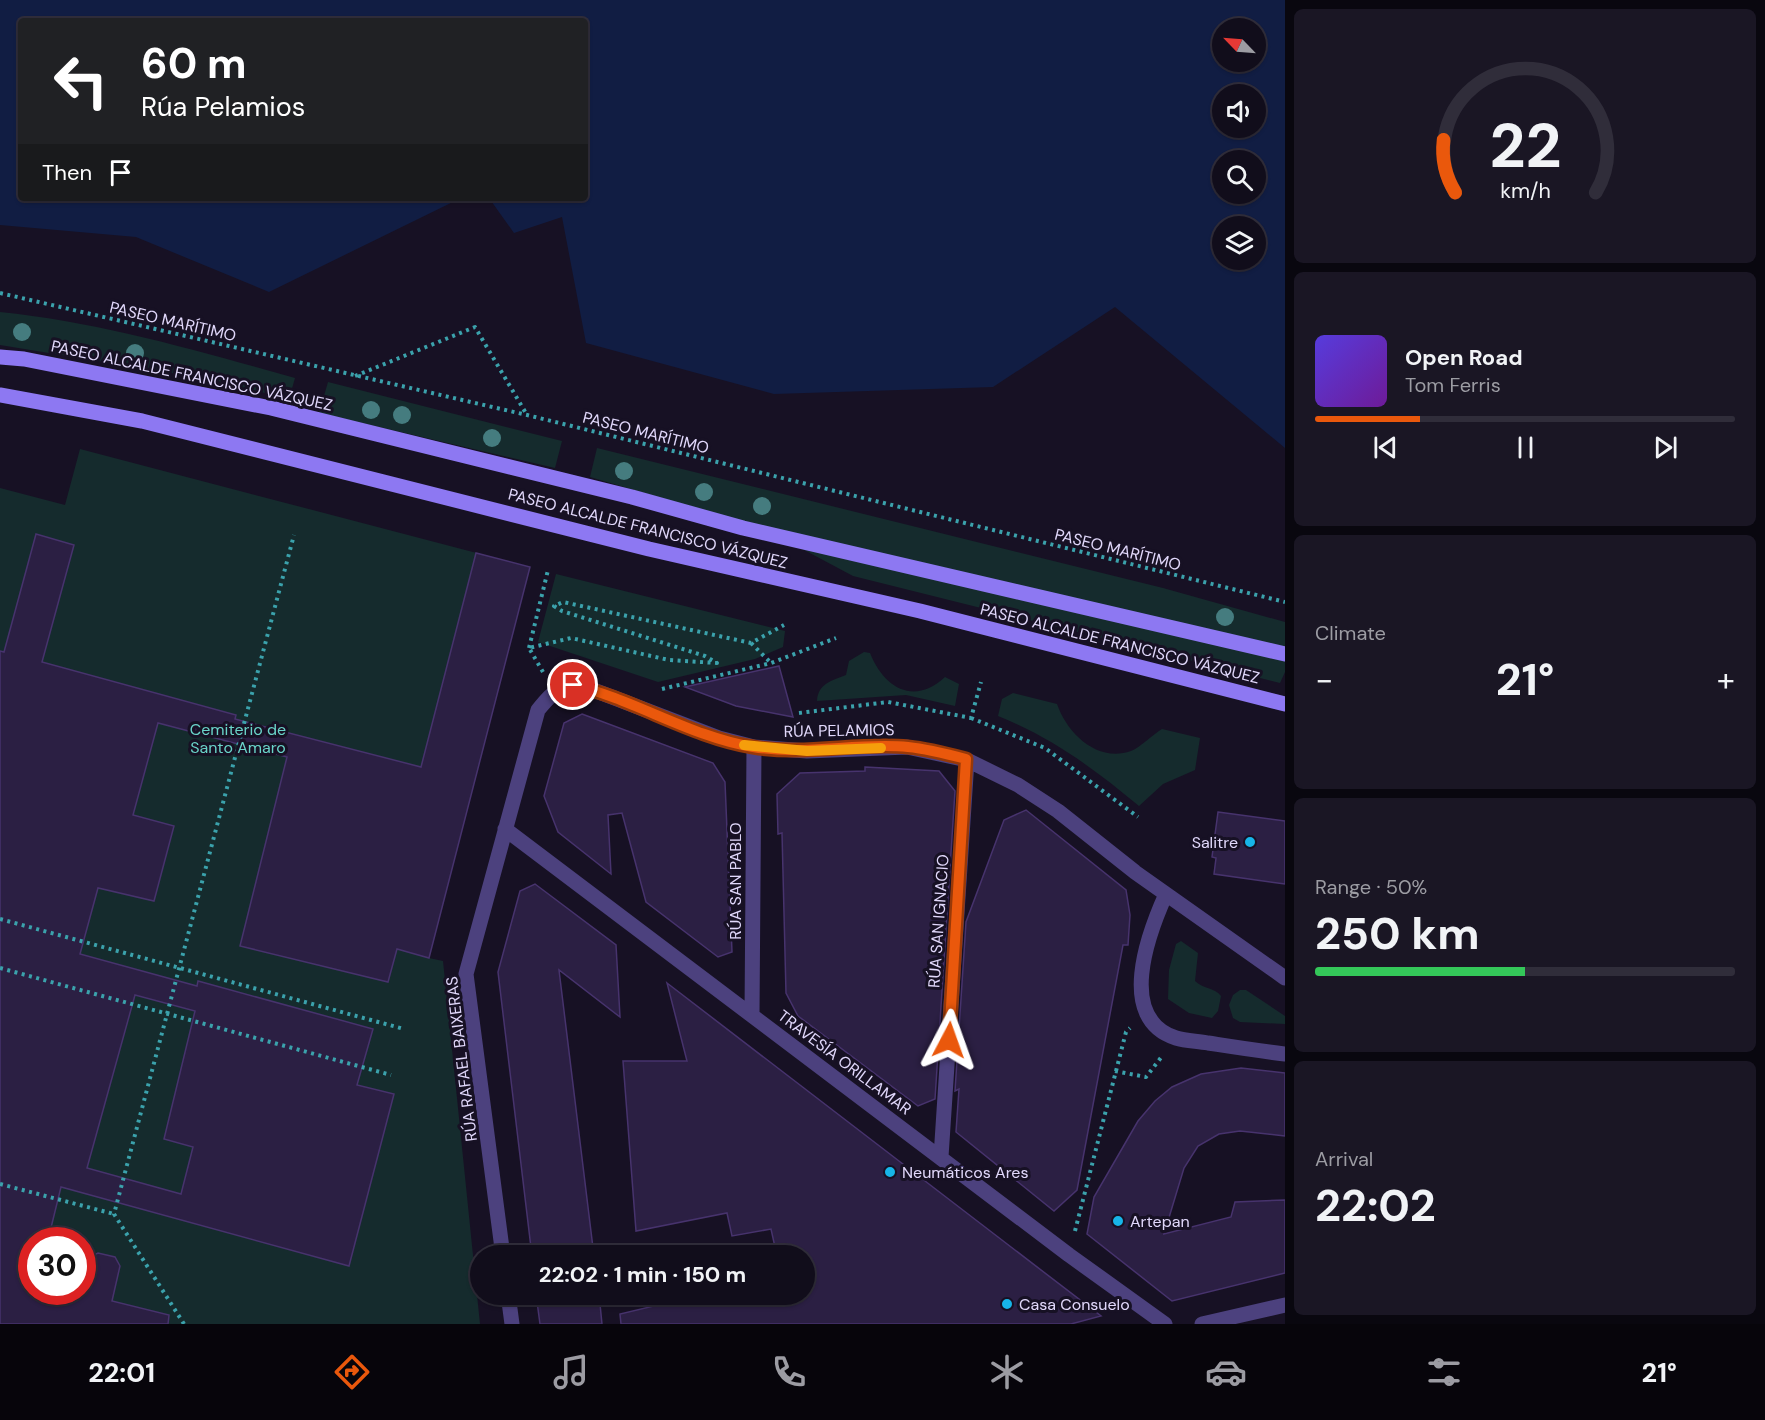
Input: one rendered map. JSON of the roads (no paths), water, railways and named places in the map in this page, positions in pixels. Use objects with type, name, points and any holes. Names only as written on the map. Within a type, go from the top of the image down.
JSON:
[{"type":"main road","name":"PASEO ALCALDE FRANCISCO VÁZQUEZ","points":[[0,357],[24,359],[271,408],[632,497],[743,528],[1285,654]]},
{"type":"main road","name":"PASEO ALCALDE FRANCISCO VÁZQUEZ","points":[[0,395],[142,422],[649,549],[920,611],[1285,704]]},
{"type":"street","name":"RÚA PELAMIOS","points":[[553,691],[573,685],[591,689],[719,738],[753,747],[807,751],[907,747],[966,759],[1018,785],[1058,811],[1166,894],[1285,978]]},
{"type":"street","name":"RÚA RAFAEL BAIXERAS","points":[[502,1245],[466,974],[538,710],[553,691]]},
{"type":"street","name":"RÚA SAN PABLO","points":[[752,1014],[753,747]]},
{"type":"street","name":"RÚA SAN IGNACIO","points":[[941,1157],[966,759]]},
{"type":"street","name":"TRAVESÍA ORILLAMAR","points":[[505,829],[1165,1324]]},
{"type":"street","points":[[1166,894],[1153,922],[1140,983],[1146,1014],[1155,1027],[1176,1038],[1285,1054]]},
{"type":"street","points":[[509,1305],[512,1324]]},
{"type":"street","points":[[1202,1324],[1285,1305]]},
{"type":"water","points":[[0,0],[1285,0],[1285,448],[1115,307],[993,387],[774,394],[586,343],[562,217],[514,233],[491,201],[588,201],[588,18],[18,18],[18,201],[455,201],[269,292],[136,237],[0,225]]},
{"type":"place","name":"Salitre","points":[[1250,842]]},
{"type":"place","name":"Neumáticos Ares","points":[[890,1172]]},
{"type":"place","name":"Artepan","points":[[1118,1221]]},
{"type":"place","name":"Casa Consuelo","points":[[1007,1304]]},
{"type":"park label","name":"Cemiterio de Santo Amaro","points":[[238,738]]}]
